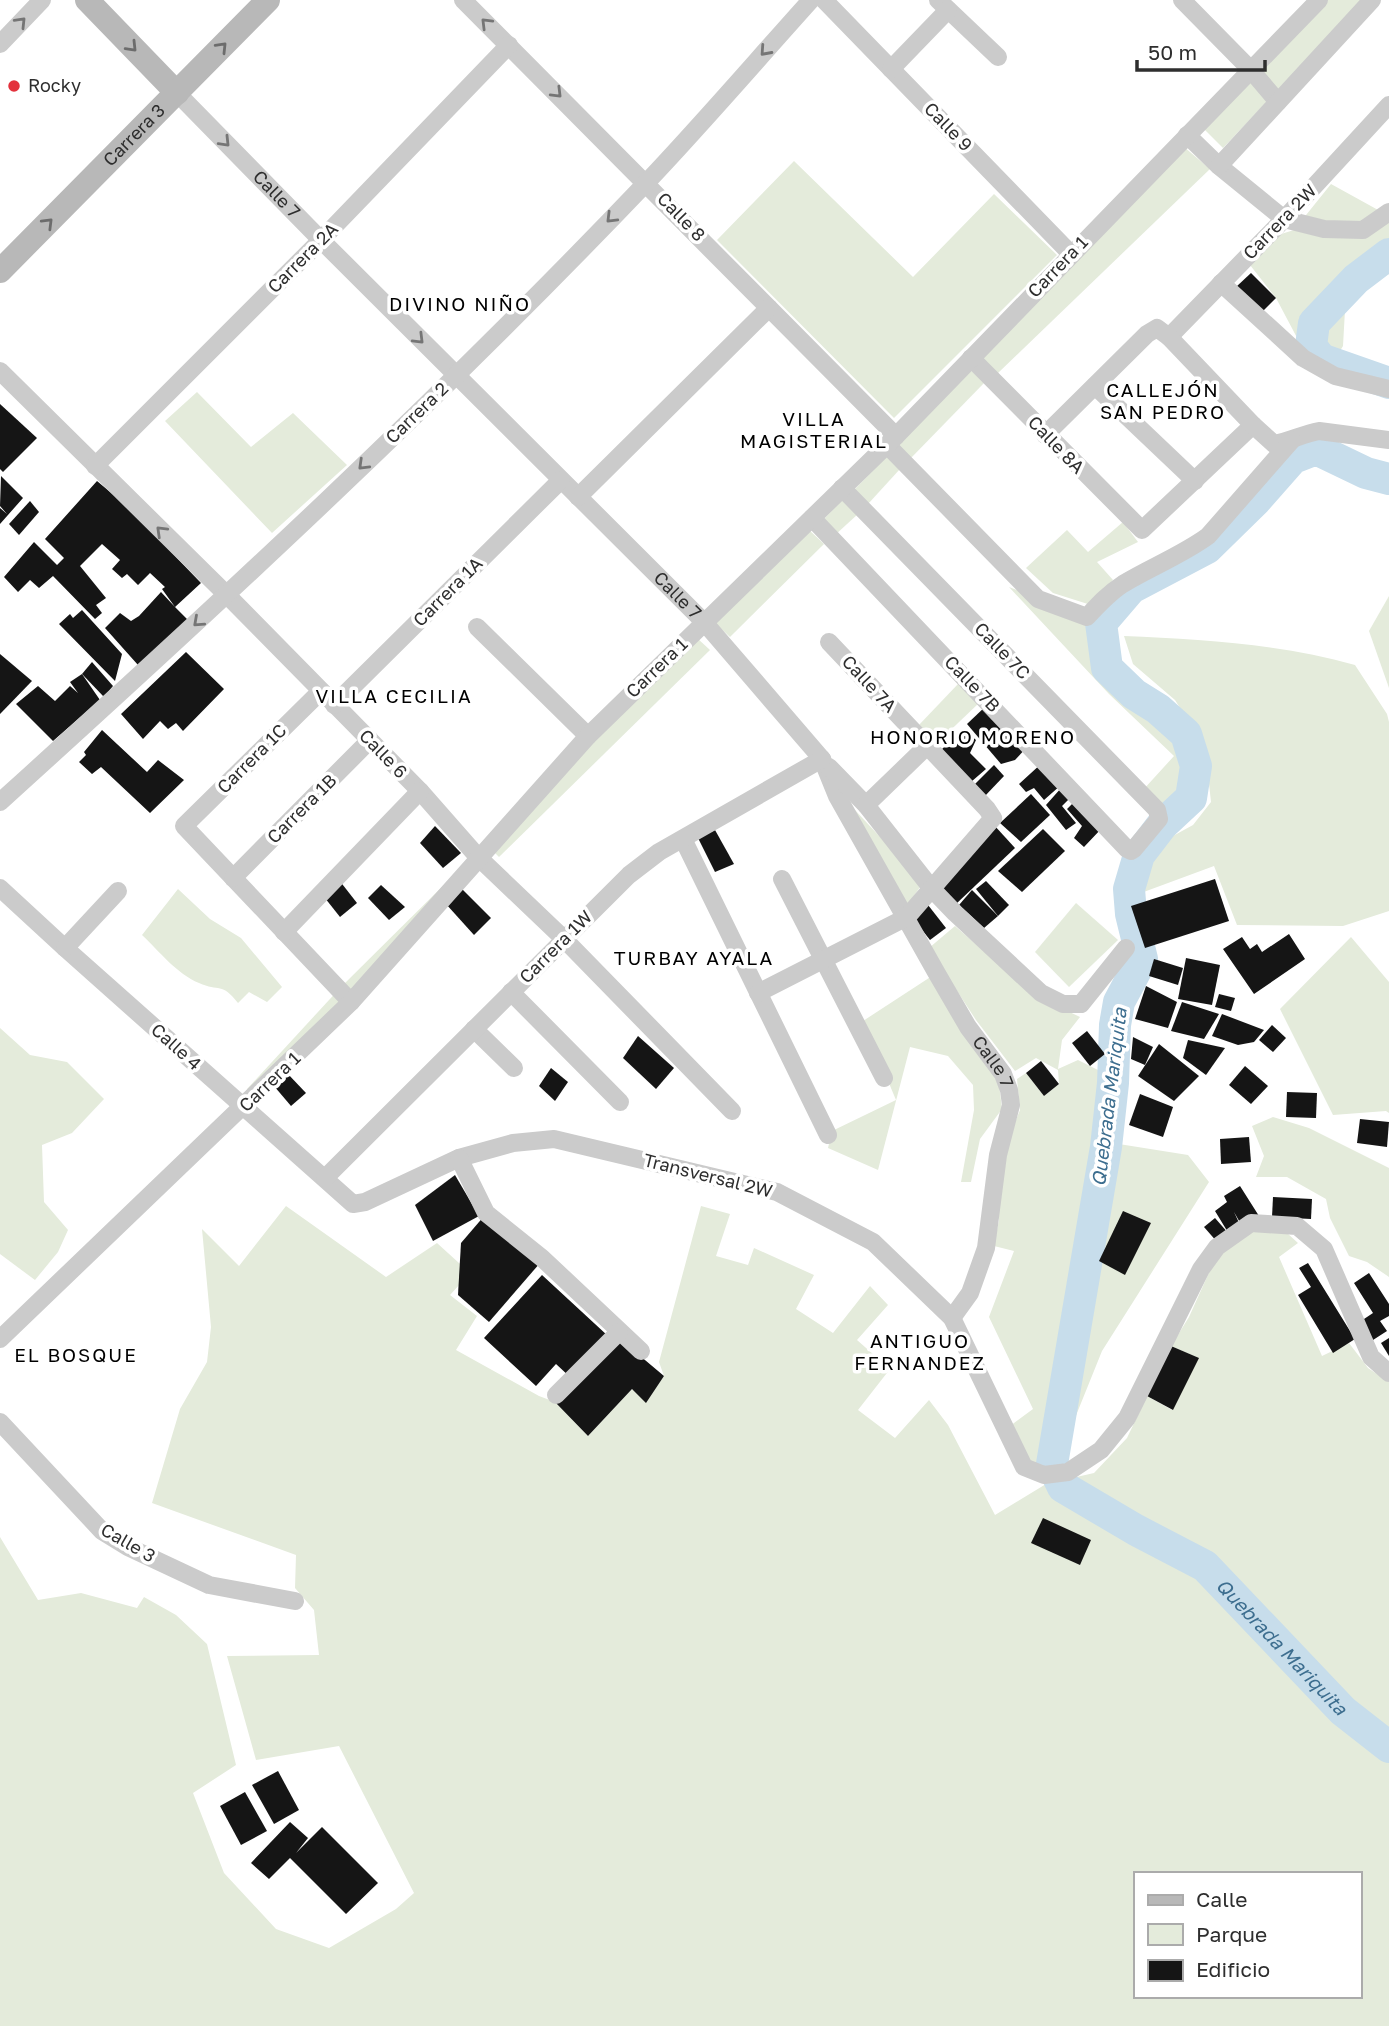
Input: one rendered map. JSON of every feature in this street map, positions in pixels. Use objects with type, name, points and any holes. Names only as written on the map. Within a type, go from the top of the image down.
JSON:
[{"type":"street","points":[[0,44],[42,0]]},
{"type":"street","name":"Calle 7","points":[[87,0],[321,240],[704,622],[822,759],[837,796],[968,1027],[1003,1074],[1010,1097],[1007,1125],[991,1193],[991,1221],[986,1248],[970,1293],[952,1318]]},
{"type":"street","name":"Carrera 3","points":[[0,271],[268,0]]},
{"type":"street","name":"Calle 8","points":[[463,0],[647,182],[769,308],[1038,599],[1087,617],[1123,584],[1208,536],[1292,440]]},
{"type":"street","name":"Carrera 2","points":[[0,802],[228,596],[456,375],[647,182],[811,0]]},
{"type":"street","name":"Calle 9","points":[[824,0],[1071,254]]},
{"type":"street","points":[[1182,0],[1250,69],[1278,102]]},
{"type":"street","name":"Carrera 1","points":[[0,1339],[351,1002],[588,736],[892,440],[1071,254],[1193,140],[1250,69],[1319,0]]},
{"type":"street","points":[[1217,164],[1373,0]]},
{"type":"street","points":[[891,69],[943,5],[998,57]]},
{"type":"street","name":"Carrera 2A","points":[[94,466],[321,240],[509,45]]},
{"type":"street","name":"Carrera 2W","points":[[1169,337],[1284,219],[1389,105]]},
{"type":"street","points":[[1193,140],[1217,164],[1284,219],[1324,229],[1363,230],[1389,212]]},
{"type":"street","points":[[1221,284],[1303,358],[1335,376],[1389,389]]},
{"type":"street","points":[[578,497],[769,308]]},
{"type":"street","points":[[1045,435],[1147,334],[1157,328],[1274,444],[1319,431],[1389,440]]},
{"type":"street","name":"Calle 8A","points":[[971,358],[1142,530],[1195,481]]},
{"type":"street","name":"Calle 6","points":[[0,371],[228,596],[370,740],[478,857],[564,939],[732,1111]]},
{"type":"street","points":[[1095,386],[1195,481],[1253,425]]},
{"type":"street","name":"Carrera 1A","points":[[334,705],[561,480]]},
{"type":"street","name":"Calle 7C","points":[[842,488],[1160,815],[1131,851]]},
{"type":"street","name":"Calle 7B","points":[[812,518],[1131,851]]},
{"type":"street","points":[[477,626],[588,736]]},
{"type":"street","name":"Calle 7A","points":[[829,642],[988,809],[993,818],[932,889]]},
{"type":"street","name":"Carrera 1C","points":[[233,878],[184,826],[320,691]]},
{"type":"street","name":"Carrera 1B","points":[[233,878],[370,740]]},
{"type":"street","points":[[866,805],[927,746]]},
{"type":"street","points":[[822,759],[866,805],[932,889],[1041,993],[1063,1004],[1082,1004],[1126,948]]},
{"type":"street","name":"Carrera 1W","points":[[325,1178],[629,874],[659,852],[822,759]]},
{"type":"street","points":[[284,932],[419,792]]},
{"type":"street","points":[[683,839],[828,1135]]},
{"type":"street","points":[[233,878],[351,1002]]},
{"type":"street","points":[[782,879],[884,1078]]},
{"type":"street","name":"Calle 4","points":[[0,888],[354,1204]]},
{"type":"street","points":[[758,993],[907,917],[932,889]]},
{"type":"street","points":[[65,948],[118,891]]},
{"type":"street","points":[[511,992],[620,1102]]},
{"type":"street","points":[[474,1029],[514,1068]]},
{"type":"street","name":"Transversal 2W","points":[[354,1204],[365,1202],[459,1158],[513,1143],[554,1139],[777,1192],[873,1242],[952,1318],[1024,1467],[1044,1475],[1068,1472],[1101,1450],[1127,1418],[1202,1269],[1217,1247],[1251,1223],[1297,1226],[1324,1249],[1371,1356],[1389,1373]]},
{"type":"street","points":[[459,1158],[486,1213],[542,1258],[641,1351]]},
{"type":"street","points":[[556,1395],[619,1332]]},
{"type":"street","name":"Calle 3","points":[[0,1422],[102,1531],[119,1542],[209,1585],[295,1601]]},
{"type":"green space","points":[[1325,0],[1363,0],[1223,148],[1200,125]]},
{"type":"green space","points":[[1184,147],[1210,169],[997,374],[979,356]]},
{"type":"green space","points":[[794,161],[913,277],[994,194],[1057,255],[894,418],[717,240]]},
{"type":"green space","points":[[1331,184],[1389,216],[1389,274],[1375,281],[1345,310],[1343,346],[1330,367],[1303,349],[1276,298],[1250,265],[1268,238],[1294,230]]},
{"type":"green space","points":[[969,369],[985,382],[910,459],[896,445]]},
{"type":"green space","points":[[197,392],[251,447],[293,413],[347,465],[272,533],[165,421]]},
{"type":"green space","points":[[887,456],[900,469],[868,504],[854,490]]},
{"type":"green space","points":[[843,499],[858,514],[835,535],[821,522]]},
{"type":"green space","points":[[1123,522],[1138,542],[1097,562],[1113,580],[1091,605],[1053,593],[1026,568],[1067,530],[1088,552]]},
{"type":"green space","points":[[808,529],[824,544],[730,637],[714,622]]},
{"type":"green space","points":[[1009,587],[1087,617],[1092,651],[1100,670],[1110,683],[1164,722],[1176,733],[1184,746],[1189,762],[1187,795],[1162,814],[1143,790],[1174,756],[1109,694]]},
{"type":"green space","points":[[1389,596],[1389,688],[1369,631]]},
{"type":"green space","points":[[1124,636],[1269,647],[1355,665],[1387,714],[1389,722],[1389,911],[1343,926],[1237,925],[1214,866],[1141,893],[1143,871],[1162,842],[1193,825],[1211,802],[1205,747],[1175,700],[1133,664]]},
{"type":"green space","points":[[697,638],[710,650],[499,857],[487,845]]},
{"type":"green space","points":[[959,683],[980,702],[935,745],[918,726]]},
{"type":"green space","points":[[840,794],[923,883],[906,907]]},
{"type":"green space","points":[[472,857],[482,868],[256,1095],[247,1089],[341,987]]},
{"type":"green space","points":[[178,889],[210,919],[241,938],[282,987],[267,1002],[249,992],[238,1003],[228,992],[191,979],[142,935]]},
{"type":"green space","points":[[1076,903],[1118,940],[1069,987],[1035,952]]},
{"type":"green space","points":[[955,926],[1034,995],[1080,1017],[1062,1040],[1058,1069],[1078,1060],[1108,1075],[1100,1141],[1188,1155],[1209,1182],[1102,1351],[1075,1418],[1061,1435],[1066,1463],[1043,1469],[1027,1462],[1010,1426],[1033,1409],[989,1317],[1014,1251],[994,1246],[999,1220],[995,1203],[1000,1159],[1020,1110],[1017,1079],[1026,1073],[1044,1096],[1059,1084],[1058,1070],[1036,1058],[1015,1071],[976,1020],[929,948]]},
{"type":"green space","points":[[1351,937],[1389,982],[1389,1113],[1386,1111],[1333,1115],[1280,1009]]},
{"type":"green space","points":[[932,976],[999,1084],[1002,1109],[980,1139],[971,1182],[961,1182],[974,1110],[973,1085],[948,1056],[910,1047],[878,1170],[828,1148],[832,1131],[896,1100],[863,1021]]},
{"type":"green space","points":[[0,1028],[30,1055],[67,1062],[104,1099],[72,1133],[42,1145],[44,1202],[68,1230],[58,1252],[35,1280],[0,1254]]},
{"type":"green space","points":[[1273,1117],[1309,1128],[1389,1168],[1389,1277],[1367,1262],[1349,1256],[1330,1218],[1326,1199],[1287,1177],[1256,1177],[1264,1156],[1252,1126]]},
{"type":"green space","points":[[286,1206],[386,1277],[437,1243],[470,1273],[450,1295],[477,1316],[456,1350],[539,1396],[555,1402],[588,1436],[632,1389],[646,1402],[664,1376],[659,1362],[701,1206],[730,1214],[716,1256],[748,1265],[754,1248],[814,1275],[796,1309],[833,1333],[870,1286],[888,1305],[857,1340],[890,1369],[858,1410],[895,1438],[929,1400],[948,1425],[995,1515],[1046,1484],[1094,1473],[1127,1438],[1147,1396],[1172,1410],[1198,1358],[1171,1346],[1189,1317],[1221,1246],[1248,1231],[1287,1233],[1298,1243],[1279,1257],[1322,1356],[1349,1343],[1368,1368],[1389,1382],[1389,2026],[0,2026],[0,1537],[38,1600],[81,1593],[137,1608],[144,1597],[176,1615],[207,1644],[236,1765],[193,1793],[224,1873],[276,1929],[329,1948],[396,1909],[414,1893],[339,1746],[256,1760],[227,1656],[319,1655],[314,1610],[295,1588],[296,1555],[152,1503],[180,1409],[207,1362],[211,1327],[202,1229],[239,1266]]},
{"type":"building","points":[[1251,273],[1276,298],[1261,313],[1236,287]]},
{"type":"building","points":[[0,404],[37,438],[3,472],[0,469]]},
{"type":"building","points":[[1,476],[23,498],[0,524],[0,508],[7,514],[0,506]]},
{"type":"building","points":[[97,481],[128,507],[201,583],[175,607],[162,589],[165,587],[150,573],[138,585],[127,574],[122,578],[112,569],[120,560],[102,544],[80,566],[106,598],[96,605],[102,613],[95,619],[53,576],[39,588],[30,580],[18,592],[4,577],[34,542],[57,565],[64,558],[45,539]]},
{"type":"building","points":[[30,501],[39,512],[19,535],[9,524]]},
{"type":"building","points":[[161,592],[188,620],[138,665],[105,628],[120,613],[131,621],[139,616]]},
{"type":"building","points":[[82,610],[122,654],[115,681],[59,624],[70,614],[73,618]]},
{"type":"building","points":[[186,652],[224,689],[183,731],[176,723],[168,729],[160,721],[143,739],[121,714]]},
{"type":"building","points":[[0,654],[32,681],[0,714]]},
{"type":"building","points":[[92,662],[113,686],[104,697],[82,674]]},
{"type":"building","points":[[82,674],[100,700],[53,741],[16,704],[38,686],[55,701],[70,686],[78,693],[70,682]]},
{"type":"building","points":[[987,705],[1027,747],[1015,760],[1001,764],[967,724]]},
{"type":"building","points":[[963,729],[976,740],[970,753],[986,769],[971,782],[941,750]]},
{"type":"building","points":[[102,730],[147,772],[158,760],[184,780],[150,813],[101,767],[92,774],[79,762]]},
{"type":"building","points":[[1042,763],[1061,785],[1044,800],[1034,788],[1026,792],[1019,784]]},
{"type":"building","points":[[994,765],[1004,776],[984,797],[973,786]]},
{"type":"building","points":[[1062,787],[1071,797],[1062,806],[1076,823],[1066,830],[1046,805]]},
{"type":"building","points":[[1031,794],[1050,815],[1021,842],[1000,823]]},
{"type":"building","points":[[1076,800],[1102,828],[1084,847],[1074,838],[1082,826],[1067,809]]},
{"type":"building","points":[[994,825],[1015,848],[956,904],[938,886]]},
{"type":"building","points":[[435,826],[461,853],[443,868],[420,843]]},
{"type":"building","points":[[1043,829],[1065,851],[1022,892],[998,871]]},
{"type":"building","points":[[715,830],[734,864],[715,872],[698,838]]},
{"type":"building","points":[[1215,879],[1229,921],[1145,948],[1131,906]]},
{"type":"building","points":[[339,880],[357,903],[340,917],[321,893]]},
{"type":"building","points":[[986,881],[1009,905],[998,916],[976,889]]},
{"type":"building","points":[[381,885],[405,907],[389,920],[368,898]]},
{"type":"building","points":[[462,889],[491,918],[474,935],[446,904]]},
{"type":"building","points":[[972,890],[998,916],[984,928],[959,905]]},
{"type":"building","points":[[928,905],[946,928],[930,940],[912,917]]},
{"type":"building","points":[[1289,934],[1305,959],[1254,994],[1223,949],[1242,937],[1250,949],[1257,944],[1262,952]]},
{"type":"building","points":[[1186,958],[1220,965],[1212,1005],[1178,999]]},
{"type":"building","points":[[1154,959],[1183,968],[1178,985],[1149,976]]},
{"type":"building","points":[[1146,986],[1177,1002],[1168,1028],[1135,1019]]},
{"type":"building","points":[[1219,994],[1235,998],[1231,1011],[1215,1007]]},
{"type":"building","points":[[1182,1002],[1219,1014],[1204,1039],[1171,1031]]},
{"type":"building","points":[[1222,1014],[1264,1030],[1254,1042],[1238,1045],[1212,1036]]},
{"type":"building","points":[[1272,1025],[1286,1038],[1273,1052],[1259,1040]]},
{"type":"building","points":[[1087,1031],[1105,1054],[1090,1066],[1072,1043]]},
{"type":"building","points":[[638,1036],[674,1068],[656,1089],[623,1058]]},
{"type":"building","points":[[1133,1037],[1153,1047],[1145,1065],[1131,1059]]},
{"type":"building","points":[[1188,1040],[1225,1048],[1206,1075],[1183,1058]]},
{"type":"building","points":[[1159,1044],[1199,1076],[1174,1101],[1138,1076]]},
{"type":"building","points":[[1041,1061],[1059,1084],[1044,1096],[1026,1073]]},
{"type":"building","points":[[1245,1066],[1268,1086],[1251,1104],[1229,1085]]},
{"type":"building","points":[[551,1068],[568,1082],[555,1101],[539,1086]]},
{"type":"building","points":[[287,1073],[306,1093],[291,1106],[274,1086]]},
{"type":"building","points":[[1287,1092],[1317,1093],[1316,1118],[1286,1117]]},
{"type":"building","points":[[1140,1094],[1173,1107],[1163,1137],[1129,1125]]},
{"type":"building","points":[[1360,1119],[1389,1122],[1387,1147],[1357,1143]]},
{"type":"building","points":[[1249,1137],[1251,1162],[1221,1164],[1220,1139]]},
{"type":"building","points":[[455,1175],[479,1216],[433,1241],[415,1205]]},
{"type":"building","points":[[1240,1186],[1259,1216],[1242,1226],[1234,1212],[1241,1227],[1229,1234],[1215,1211],[1227,1202],[1224,1196]]},
{"type":"building","points":[[1273,1197],[1312,1199],[1311,1219],[1272,1217]]},
{"type":"building","points":[[1123,1211],[1151,1223],[1125,1275],[1099,1261]]},
{"type":"building","points":[[485,1215],[540,1263],[489,1322],[458,1295],[461,1243]]},
{"type":"building","points":[[1215,1218],[1229,1234],[1218,1243],[1204,1227]]},
{"type":"building","points":[[1308,1263],[1355,1339],[1333,1353],[1298,1295],[1311,1287],[1299,1268]]},
{"type":"building","points":[[1369,1273],[1389,1304],[1389,1316],[1380,1321],[1387,1331],[1373,1340],[1361,1321],[1373,1313],[1354,1283]]},
{"type":"building","points":[[542,1275],[608,1336],[570,1377],[556,1364],[536,1386],[484,1338]]},
{"type":"building","points":[[1389,1338],[1389,1356],[1381,1343]]},
{"type":"building","points":[[620,1339],[664,1376],[646,1403],[632,1389],[588,1436],[555,1402]]},
{"type":"building","points":[[1171,1346],[1199,1358],[1173,1410],[1147,1396]]},
{"type":"building","points":[[1043,1518],[1091,1540],[1080,1565],[1031,1543]]},
{"type":"building","points":[[278,1771],[299,1810],[274,1824],[252,1785]]},
{"type":"building","points":[[245,1792],[267,1831],[241,1845],[220,1806]]},
{"type":"building","points":[[290,1822],[308,1838],[296,1853],[322,1827],[378,1883],[346,1914],[290,1858],[269,1879],[251,1863]]},
{"type":"waterway","name":"Quebrada Mariquita","points":[[1389,254],[1356,279],[1314,323],[1311,346],[1321,359],[1389,383]]},
{"type":"waterway","name":"Quebrada Mariquita","points":[[1389,479],[1366,473],[1316,449],[1293,458],[1256,500],[1207,548],[1131,588],[1101,623],[1107,668],[1134,694],[1158,709],[1186,734],[1196,766],[1191,798],[1162,825],[1139,855],[1129,889],[1131,914],[1142,959],[1119,1002],[1106,1147],[1052,1464],[1063,1487],[1205,1566],[1343,1711],[1389,1747]]},
{"type":"place","name":"Rocky","points":[[14,86]]},
{"type":"district","name":"DIVINO NIÑO","points":[[460,304]]},
{"type":"district","name":"CALLEJÓN SAN PEDRO","points":[[1163,401]]},
{"type":"district","name":"VILLA MAGISTERIAL","points":[[814,430]]},
{"type":"district","name":"VILLA CECILIA","points":[[394,696]]},
{"type":"district","name":"HONORIO MORENO","points":[[973,737]]},
{"type":"district","name":"TURBAY AYALA","points":[[694,958]]},
{"type":"district","name":"ANTIGUO FERNANDEZ","points":[[920,1352]]},
{"type":"district","name":"EL BOSQUE","points":[[76,1355]]}]
